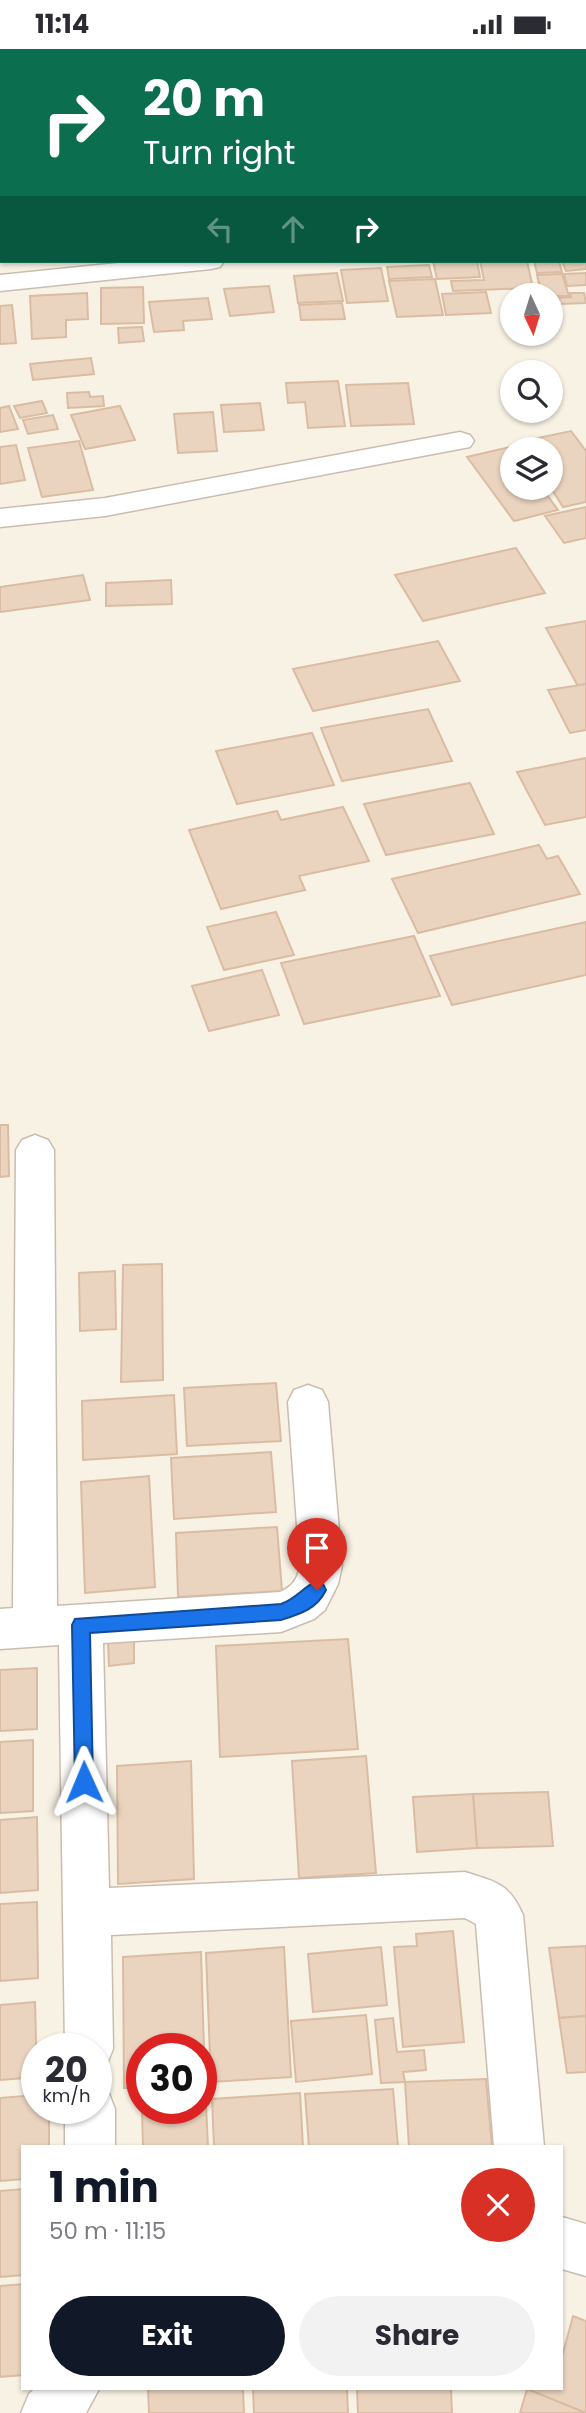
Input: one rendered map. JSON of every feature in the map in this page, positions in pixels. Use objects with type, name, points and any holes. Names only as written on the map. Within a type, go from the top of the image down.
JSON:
[{"type":"street","points":[[0,283],[192,263]]},
{"type":"street","points":[[0,518],[105,507],[460,441]]},
{"type":"street","points":[[35,1150],[17,1628],[281,1612],[302,1605],[317,1590],[321,1566],[308,1402]]},
{"type":"street","points":[[81,1625],[89,2033]]},
{"type":"street","points":[[86,1913],[465,1895],[489,1903],[499,1915],[519,2145]]},
{"type":"street","points":[[90,2124],[90,2145]]},
{"type":"street","points":[[563,2243],[586,2250]]},
{"type":"street","points":[[48,2413],[71,2390]]},
{"type":"building","points":[[433,263],[477,263],[480,277],[437,279]]},
{"type":"building","points":[[480,263],[527,263],[532,283],[500,283],[500,289],[453,291],[451,281],[484,280]]},
{"type":"building","points":[[534,263],[560,263],[562,272],[537,273]]},
{"type":"building","points":[[563,263],[586,263],[586,269],[566,271]]},
{"type":"building","points":[[429,265],[432,277],[389,279],[387,267]]},
{"type":"building","points":[[381,268],[388,301],[347,303],[341,270]]},
{"type":"building","points":[[337,273],[343,301],[298,303],[294,276]]},
{"type":"building","points":[[586,273],[586,285],[567,286],[564,274]]},
{"type":"building","points":[[562,274],[569,296],[564,296],[564,283],[539,283],[537,275]]},
{"type":"building","points":[[435,279],[443,315],[397,317],[389,281]]},
{"type":"building","points":[[269,286],[274,312],[230,316],[224,289]]},
{"type":"building","points":[[143,287],[144,323],[101,324],[101,288]]},
{"type":"building","points":[[486,292],[491,313],[446,315],[442,294]]},
{"type":"building","points":[[87,293],[88,319],[66,320],[66,337],[32,339],[30,296]]},
{"type":"building","points":[[570,293],[584,293],[586,303],[564,304],[564,298],[571,297]]},
{"type":"building","points":[[208,298],[212,319],[183,321],[184,330],[154,332],[149,302]]},
{"type":"building","points":[[342,303],[345,319],[301,320],[299,305]]},
{"type":"building","points":[[12,305],[16,343],[0,344],[0,306]]},
{"type":"building","points":[[142,327],[144,341],[119,343],[118,328]]},
{"type":"building","points":[[91,358],[94,374],[33,380],[30,364]]},
{"type":"building","points":[[338,381],[345,426],[308,428],[305,402],[288,403],[286,383]]},
{"type":"building","points":[[408,383],[414,424],[351,426],[346,385]]},
{"type":"building","points":[[89,392],[90,397],[103,396],[104,406],[68,408],[67,393]]},
{"type":"building","points":[[42,401],[47,413],[20,418],[14,406]]},
{"type":"building","points":[[260,403],[264,430],[224,432],[221,405]]},
{"type":"building","points":[[9,406],[18,429],[0,432],[0,408]]},
{"type":"building","points":[[120,406],[135,440],[85,449],[71,415]]},
{"type":"building","points":[[213,412],[217,451],[178,453],[174,414]]},
{"type":"building","points":[[53,415],[58,429],[28,434],[23,420]]},
{"type":"building","points":[[571,431],[586,451],[586,502],[563,507],[559,500],[563,500],[563,437],[543,437]]},
{"type":"building","points":[[79,441],[93,490],[42,497],[28,448]]},
{"type":"building","points":[[16,445],[25,480],[0,484],[0,447]]},
{"type":"building","points":[[500,449],[500,500],[551,500],[558,510],[514,521],[467,457]]},
{"type":"building","points":[[586,507],[586,538],[564,543],[545,516]]},
{"type":"building","points":[[516,548],[545,593],[423,621],[395,575]]},
{"type":"building","points":[[83,575],[90,600],[0,612],[0,587]]},
{"type":"building","points":[[171,580],[172,604],[106,606],[106,583]]},
{"type":"building","points":[[586,621],[586,684],[578,686],[546,628]]},
{"type":"building","points":[[438,641],[460,681],[313,711],[293,669]]},
{"type":"building","points":[[586,684],[586,730],[570,733],[548,690]]},
{"type":"building","points":[[428,709],[452,761],[342,781],[321,728]]},
{"type":"building","points":[[312,733],[334,785],[237,804],[216,751]]},
{"type":"building","points":[[586,758],[586,817],[545,825],[517,772]]},
{"type":"building","points":[[470,783],[494,834],[386,855],[364,804]]},
{"type":"building","points":[[343,807],[369,861],[299,876],[305,890],[221,909],[189,830],[277,811],[281,820]]},
{"type":"building","points":[[539,845],[547,859],[558,856],[580,894],[418,933],[392,879]]},
{"type":"building","points":[[276,912],[294,955],[224,970],[207,927]]},
{"type":"building","points":[[586,922],[586,975],[452,1005],[430,956]]},
{"type":"building","points":[[414,936],[440,996],[304,1024],[281,963]]},
{"type":"building","points":[[262,970],[279,1015],[209,1031],[192,986]]},
{"type":"building","points":[[0,1125],[8,1125],[9,1176],[0,1177]]},
{"type":"building","points":[[162,1264],[163,1380],[121,1382],[123,1265]]},
{"type":"building","points":[[115,1271],[116,1329],[80,1331],[79,1273]]},
{"type":"building","points":[[276,1383],[281,1441],[187,1446],[184,1388]]},
{"type":"building","points":[[174,1395],[177,1454],[83,1460],[82,1401]]},
{"type":"building","points":[[271,1452],[276,1512],[174,1519],[171,1458]]},
{"type":"building","points":[[149,1476],[155,1587],[85,1593],[81,1482]]},
{"type":"building","points":[[277,1527],[282,1591],[178,1597],[176,1533]]},
{"type":"building","points":[[348,1639],[358,1749],[220,1757],[216,1646]]},
{"type":"building","points":[[134,1641],[134,1663],[109,1666],[108,1642]]},
{"type":"building","points":[[37,1668],[37,1729],[0,1731],[0,1670]]},
{"type":"building","points":[[33,1740],[33,1811],[0,1813],[0,1742]]},
{"type":"building","points":[[366,1756],[376,1873],[299,1878],[292,1761]]},
{"type":"building","points":[[191,1761],[194,1879],[118,1884],[117,1766]]},
{"type":"building","points":[[548,1792],[553,1846],[477,1848],[473,1794]]},
{"type":"building","points":[[473,1794],[477,1848],[417,1852],[413,1797]]},
{"type":"building","points":[[37,1817],[38,1890],[0,1893],[0,1820]]},
{"type":"building","points":[[37,1902],[38,1978],[0,1981],[0,1904]]},
{"type":"building","points":[[453,1931],[464,2042],[403,2047],[394,1947],[417,1946],[416,1934]]},
{"type":"building","points":[[586,1946],[586,2016],[559,2018],[549,1948]]},
{"type":"building","points":[[284,1947],[291,2077],[217,2082],[217,2033],[209,2033],[206,1953]]},
{"type":"building","points":[[381,1947],[387,2005],[313,2012],[308,1954]]},
{"type":"building","points":[[201,1952],[203,2033],[126,2033],[124,2088],[123,1957]]},
{"type":"building","points":[[35,2002],[36,2033],[21,2033],[21,2078],[0,2080],[0,2005]]},
{"type":"building","points":[[366,2015],[372,2074],[296,2082],[291,2021]]},
{"type":"building","points":[[586,2016],[586,2072],[567,2073],[559,2018]]},
{"type":"building","points":[[393,2018],[397,2052],[424,2050],[426,2070],[403,2072],[405,2082],[381,2083],[375,2020]]},
{"type":"building","points":[[486,2079],[492,2145],[409,2145],[405,2082]]},
{"type":"building","points":[[393,2089],[398,2145],[309,2145],[305,2094]]},
{"type":"building","points":[[300,2093],[303,2145],[214,2145],[213,2124],[217,2124],[217,2099]]},
{"type":"building","points":[[21,2096],[21,2124],[49,2124],[49,2145],[21,2145],[21,2179],[0,2181],[0,2098]]},
{"type":"building","points":[[142,2124],[207,2124],[208,2145],[143,2145]]},
{"type":"building","points":[[21,2189],[21,2275],[0,2277],[0,2191]]},
{"type":"building","points":[[21,2284],[21,2375],[0,2377],[0,2286]]},
{"type":"building","points":[[573,2316],[586,2321],[586,2413],[529,2390],[563,2390],[563,2353]]},
{"type":"building","points":[[148,2390],[243,2390],[244,2413],[149,2413]]},
{"type":"building","points":[[253,2390],[347,2390],[348,2413],[254,2413]]},
{"type":"building","points":[[357,2390],[451,2390],[452,2413],[358,2413]]},
{"type":"building","points":[[527,2390],[529,2390],[586,2413],[520,2413]]},
{"type":"route","points":[[84,1782],[81,1625],[281,1612],[302,1605],[317,1590]]}]
